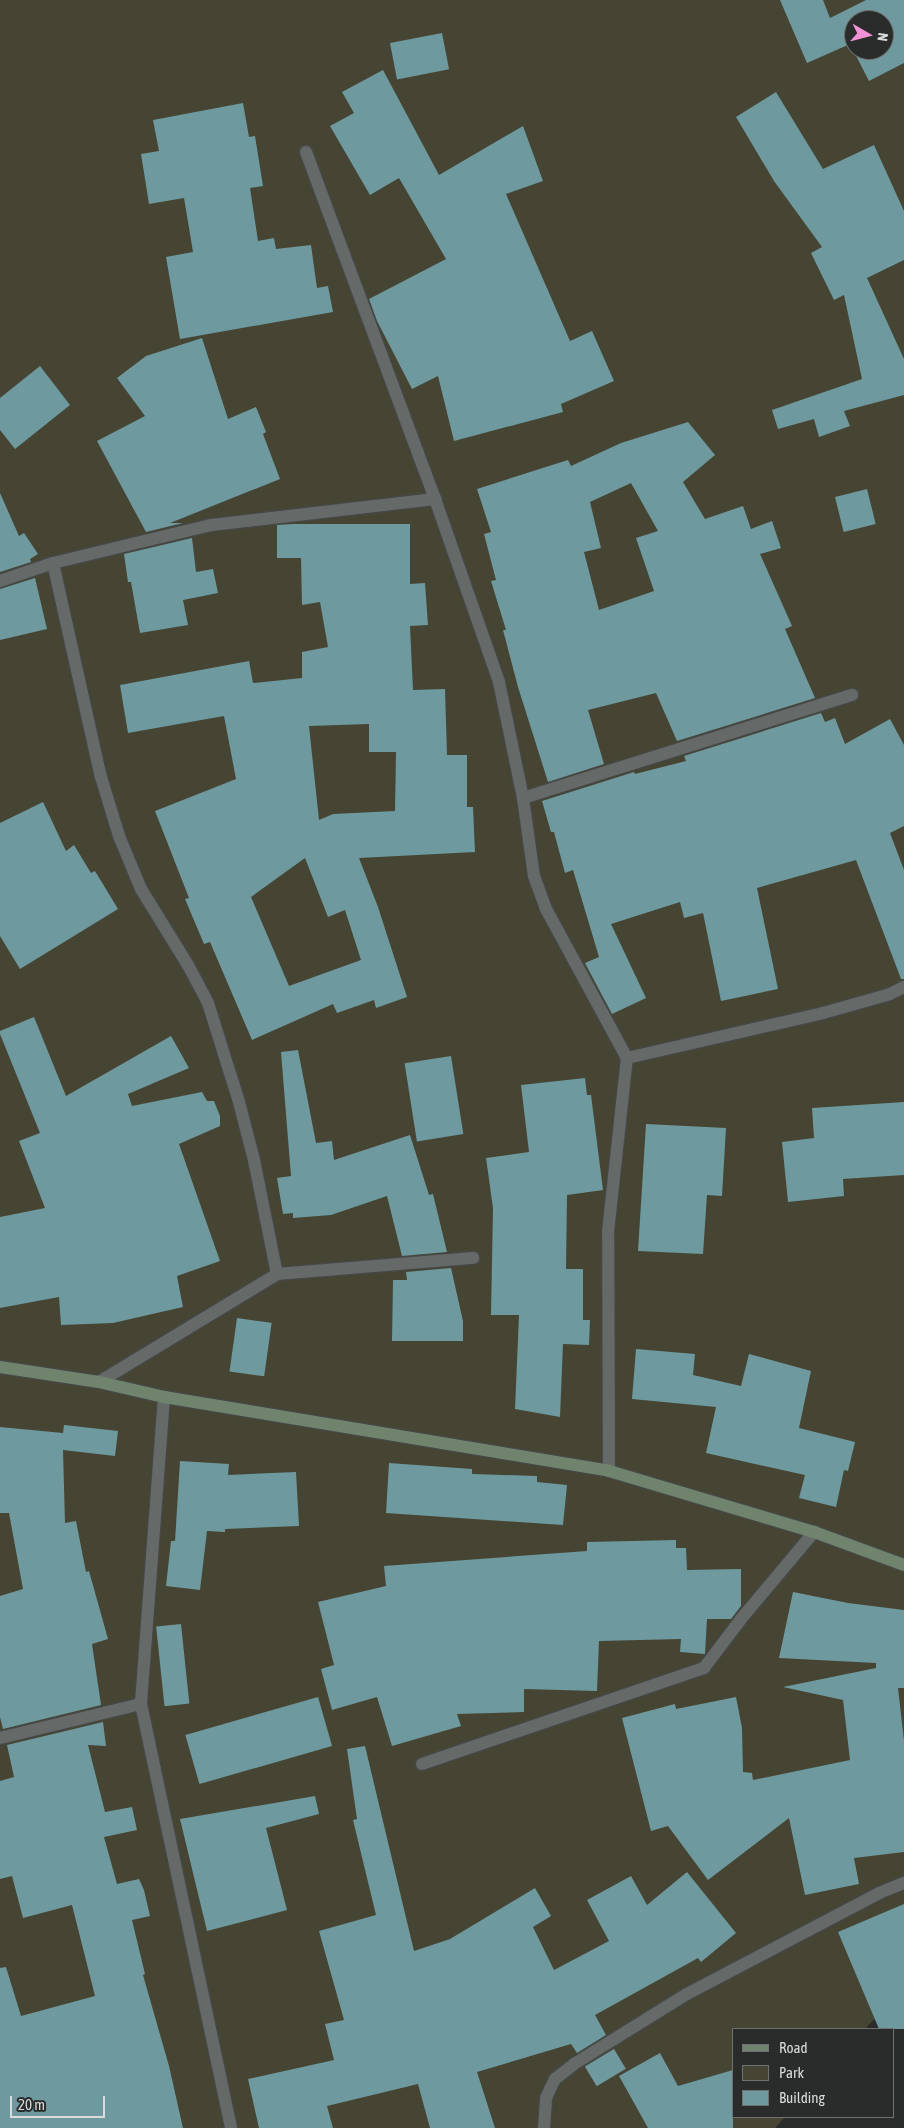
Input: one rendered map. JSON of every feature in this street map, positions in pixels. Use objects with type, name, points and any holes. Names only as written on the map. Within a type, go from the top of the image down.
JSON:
[{"type":"main road","points":[[0,1367],[99,1382],[164,1397],[609,1471],[814,1532],[904,1565]]},
{"type":"street","points":[[306,152],[435,499],[498,682],[523,798],[534,876],[546,909],[627,1058],[608,1232],[609,1471]]},
{"type":"street","points":[[0,581],[53,563],[211,525],[435,499]]},
{"type":"street","points":[[53,563],[101,777],[119,836],[141,888],[188,965],[208,1003],[239,1102],[254,1160],[277,1274]]},
{"type":"street","points":[[523,798],[852,695]]},
{"type":"street","points":[[627,1058],[823,1012],[890,994],[904,987]]},
{"type":"street","points":[[99,1382],[277,1274],[473,1258]]},
{"type":"street","points":[[164,1397],[141,1704],[231,2128]]},
{"type":"street","points":[[422,1764],[704,1668],[741,1619],[814,1532]]},
{"type":"street","points":[[0,1738],[141,1704]]},
{"type":"street","points":[[544,2128],[546,2098],[554,2079],[574,2064],[686,1994],[879,1893],[904,1883]]},
{"type":"green space","points":[[0,0],[904,0],[904,1987],[866,2028],[732,2028],[732,2118],[784,2118],[775,2128],[0,2128]]},
{"type":"building","points":[[780,0],[823,0],[830,18],[844,11],[844,47],[807,63]]},
{"type":"building","points":[[866,0],[904,0],[904,63],[869,81],[858,60],[894,60],[894,10],[846,10]]},
{"type":"building","points":[[442,33],[449,69],[397,79],[390,43]]},
{"type":"building","points":[[383,70],[439,175],[523,126],[543,181],[506,194],[570,341],[592,331],[614,381],[561,404],[563,412],[454,441],[438,376],[412,389],[377,321],[369,299],[446,259],[399,178],[370,195],[330,126],[354,113],[342,92]]},
{"type":"building","points":[[776,92],[823,169],[874,145],[904,211],[904,260],[867,278],[904,359],[904,395],[844,411],[850,426],[819,437],[814,419],[778,429],[772,410],[862,379],[844,295],[834,300],[811,253],[822,247],[774,181],[736,117]]},
{"type":"building","points":[[243,103],[249,137],[255,136],[263,186],[250,188],[258,241],[274,238],[276,249],[311,245],[317,288],[328,286],[333,312],[180,339],[166,257],[193,252],[184,198],[149,204],[141,154],[159,151],[153,120]]},
{"type":"building","points":[[202,338],[228,419],[256,407],[266,432],[263,434],[280,479],[170,523],[183,523],[146,532],[97,441],[145,416],[117,378],[146,356]]},
{"type":"building","points":[[40,366],[70,405],[15,449],[0,430],[0,398]]},
{"type":"building","points":[[688,422],[715,455],[683,482],[705,519],[743,506],[751,529],[772,521],[781,548],[760,554],[792,626],[785,629],[815,698],[677,741],[656,693],[588,710],[604,764],[548,782],[518,687],[503,630],[506,630],[491,581],[496,580],[484,534],[491,532],[477,489],[568,460],[571,466],[621,443]],"holes":[[[631,483],[658,531],[636,538],[654,591],[599,610],[584,552],[601,548],[590,502]]]},
{"type":"building","points":[[867,489],[876,524],[844,532],[835,497]]},
{"type":"building","points":[[0,493],[19,536],[24,533],[38,554],[30,559],[31,562],[0,572]]},
{"type":"building","points":[[410,524],[410,584],[425,583],[428,625],[410,626],[413,690],[445,689],[447,755],[467,755],[467,807],[473,807],[475,852],[359,858],[378,907],[407,997],[376,1008],[374,1000],[337,1013],[333,1004],[252,1040],[210,942],[204,944],[185,899],[189,898],[155,811],[236,779],[224,716],[128,733],[120,685],[249,661],[253,683],[302,678],[302,652],[328,647],[320,602],[302,605],[301,558],[277,558],[277,525]],"holes":[[[369,724],[369,752],[396,752],[395,811],[333,814],[319,820],[309,726]],[[305,858],[328,917],[345,910],[361,960],[289,986],[251,897]]]},
{"type":"building","points":[[192,538],[196,572],[213,569],[218,593],[183,600],[188,625],[140,633],[131,582],[128,582],[124,554]]},
{"type":"building","points":[[35,578],[47,629],[0,640],[0,589]]},
{"type":"building","points":[[821,713],[825,722],[835,718],[845,744],[890,719],[904,745],[904,826],[890,833],[904,870],[904,979],[901,979],[856,860],[757,888],[778,989],[721,1001],[703,913],[684,918],[680,902],[611,924],[646,998],[612,1014],[585,963],[599,957],[573,870],[565,873],[554,832],[551,832],[542,801],[634,772],[635,774],[686,761],[684,756]]},
{"type":"building","points":[[43,802],[66,851],[74,845],[91,873],[95,871],[118,909],[20,969],[0,936],[0,823]]},
{"type":"building","points":[[34,1017],[66,1096],[171,1036],[189,1068],[128,1094],[132,1106],[202,1092],[207,1101],[214,1101],[220,1116],[220,1126],[179,1144],[220,1261],[177,1276],[183,1307],[113,1323],[61,1325],[59,1297],[0,1308],[0,1217],[45,1208],[19,1141],[40,1133],[0,1034],[0,1031]]},
{"type":"building","points":[[298,1050],[316,1143],[332,1141],[334,1160],[410,1135],[429,1195],[433,1194],[447,1252],[402,1256],[387,1196],[331,1215],[293,1218],[293,1213],[283,1214],[277,1178],[291,1176],[281,1052]]},
{"type":"building","points":[[451,1056],[463,1134],[417,1141],[405,1063]]},
{"type":"building","points":[[585,1078],[587,1095],[591,1095],[603,1190],[567,1195],[566,1269],[583,1269],[583,1320],[590,1320],[589,1345],[563,1344],[560,1417],[515,1409],[519,1315],[491,1315],[493,1208],[486,1158],[529,1152],[521,1085]]},
{"type":"building","points":[[904,1102],[904,1175],[843,1179],[844,1196],[788,1202],[782,1142],[814,1138],[812,1108]]},
{"type":"building","points":[[646,1124],[726,1128],[722,1196],[707,1195],[703,1254],[638,1251]]},
{"type":"building","points":[[451,1268],[463,1321],[463,1341],[392,1341],[393,1280],[407,1280],[406,1272]]},
{"type":"building","points":[[237,1318],[272,1323],[264,1376],[229,1371]]},
{"type":"building","points":[[636,1349],[695,1354],[693,1375],[741,1386],[749,1354],[811,1371],[799,1428],[855,1442],[848,1471],[844,1470],[836,1507],[799,1498],[805,1475],[706,1453],[716,1407],[632,1399]]},
{"type":"building","points":[[64,1425],[118,1431],[115,1456],[63,1450],[65,1523],[76,1521],[86,1572],[89,1571],[108,1639],[92,1644],[101,1705],[3,1729],[0,1717],[0,1596],[23,1589],[9,1513],[0,1513],[0,1427],[63,1433]]},
{"type":"building","points":[[180,1461],[229,1464],[228,1475],[296,1472],[299,1526],[225,1529],[225,1532],[207,1531],[200,1590],[166,1586],[171,1541],[175,1541]]},
{"type":"building","points":[[389,1463],[472,1469],[472,1474],[537,1476],[537,1482],[567,1485],[563,1525],[386,1513]]},
{"type":"building","points":[[676,1540],[676,1548],[686,1548],[687,1570],[741,1569],[741,1606],[731,1619],[707,1619],[705,1654],[680,1652],[681,1639],[599,1641],[597,1691],[524,1689],[524,1712],[457,1714],[461,1726],[392,1746],[377,1697],[332,1710],[321,1669],[334,1665],[318,1602],[386,1586],[384,1566],[587,1551],[587,1542]]},
{"type":"building","points":[[793,1592],[848,1603],[904,1610],[904,1688],[898,1688],[904,1741],[904,1852],[854,1858],[859,1884],[805,1895],[789,1818],[708,1880],[668,1826],[651,1831],[622,1718],[675,1704],[676,1709],[736,1697],[742,1728],[743,1772],[752,1773],[753,1780],[850,1760],[843,1700],[783,1687],[876,1668],[876,1663],[779,1658]]},
{"type":"building","points":[[181,1624],[189,1704],[164,1706],[156,1627]]},
{"type":"building","points":[[318,1697],[332,1746],[199,1784],[185,1735]]},
{"type":"building","points":[[103,1722],[106,1746],[88,1745],[105,1812],[132,1807],[137,1830],[104,1837],[117,1884],[139,1879],[144,1890],[150,1916],[132,1920],[145,1974],[143,1975],[169,2066],[183,2128],[0,2128],[0,1968],[6,1967],[21,2016],[95,1996],[72,1905],[23,1918],[12,1876],[0,1879],[0,1781],[14,1777],[7,1745]]},
{"type":"building","points":[[365,1746],[414,1951],[450,1939],[535,1888],[551,1916],[533,1927],[554,1970],[609,1941],[587,1900],[631,1876],[647,1905],[687,1872],[736,1933],[701,1962],[698,1958],[595,2015],[606,2035],[577,2053],[571,2044],[477,2072],[495,2128],[430,2128],[418,2084],[327,2106],[333,2128],[259,2128],[248,2079],[334,2060],[325,2024],[344,2020],[319,1931],[376,1915],[353,1820],[357,1819],[347,1749]]},
{"type":"building","points":[[315,1796],[319,1814],[266,1828],[287,1910],[207,1931],[180,1819]]},
{"type":"building","points":[[904,1904],[904,2029],[879,2028],[838,1932]]},
{"type":"building","points":[[614,2049],[626,2069],[597,2086],[585,2067]]},
{"type":"building","points":[[660,2053],[678,2086],[732,2070],[733,2128],[648,2128],[619,2076]]}]
